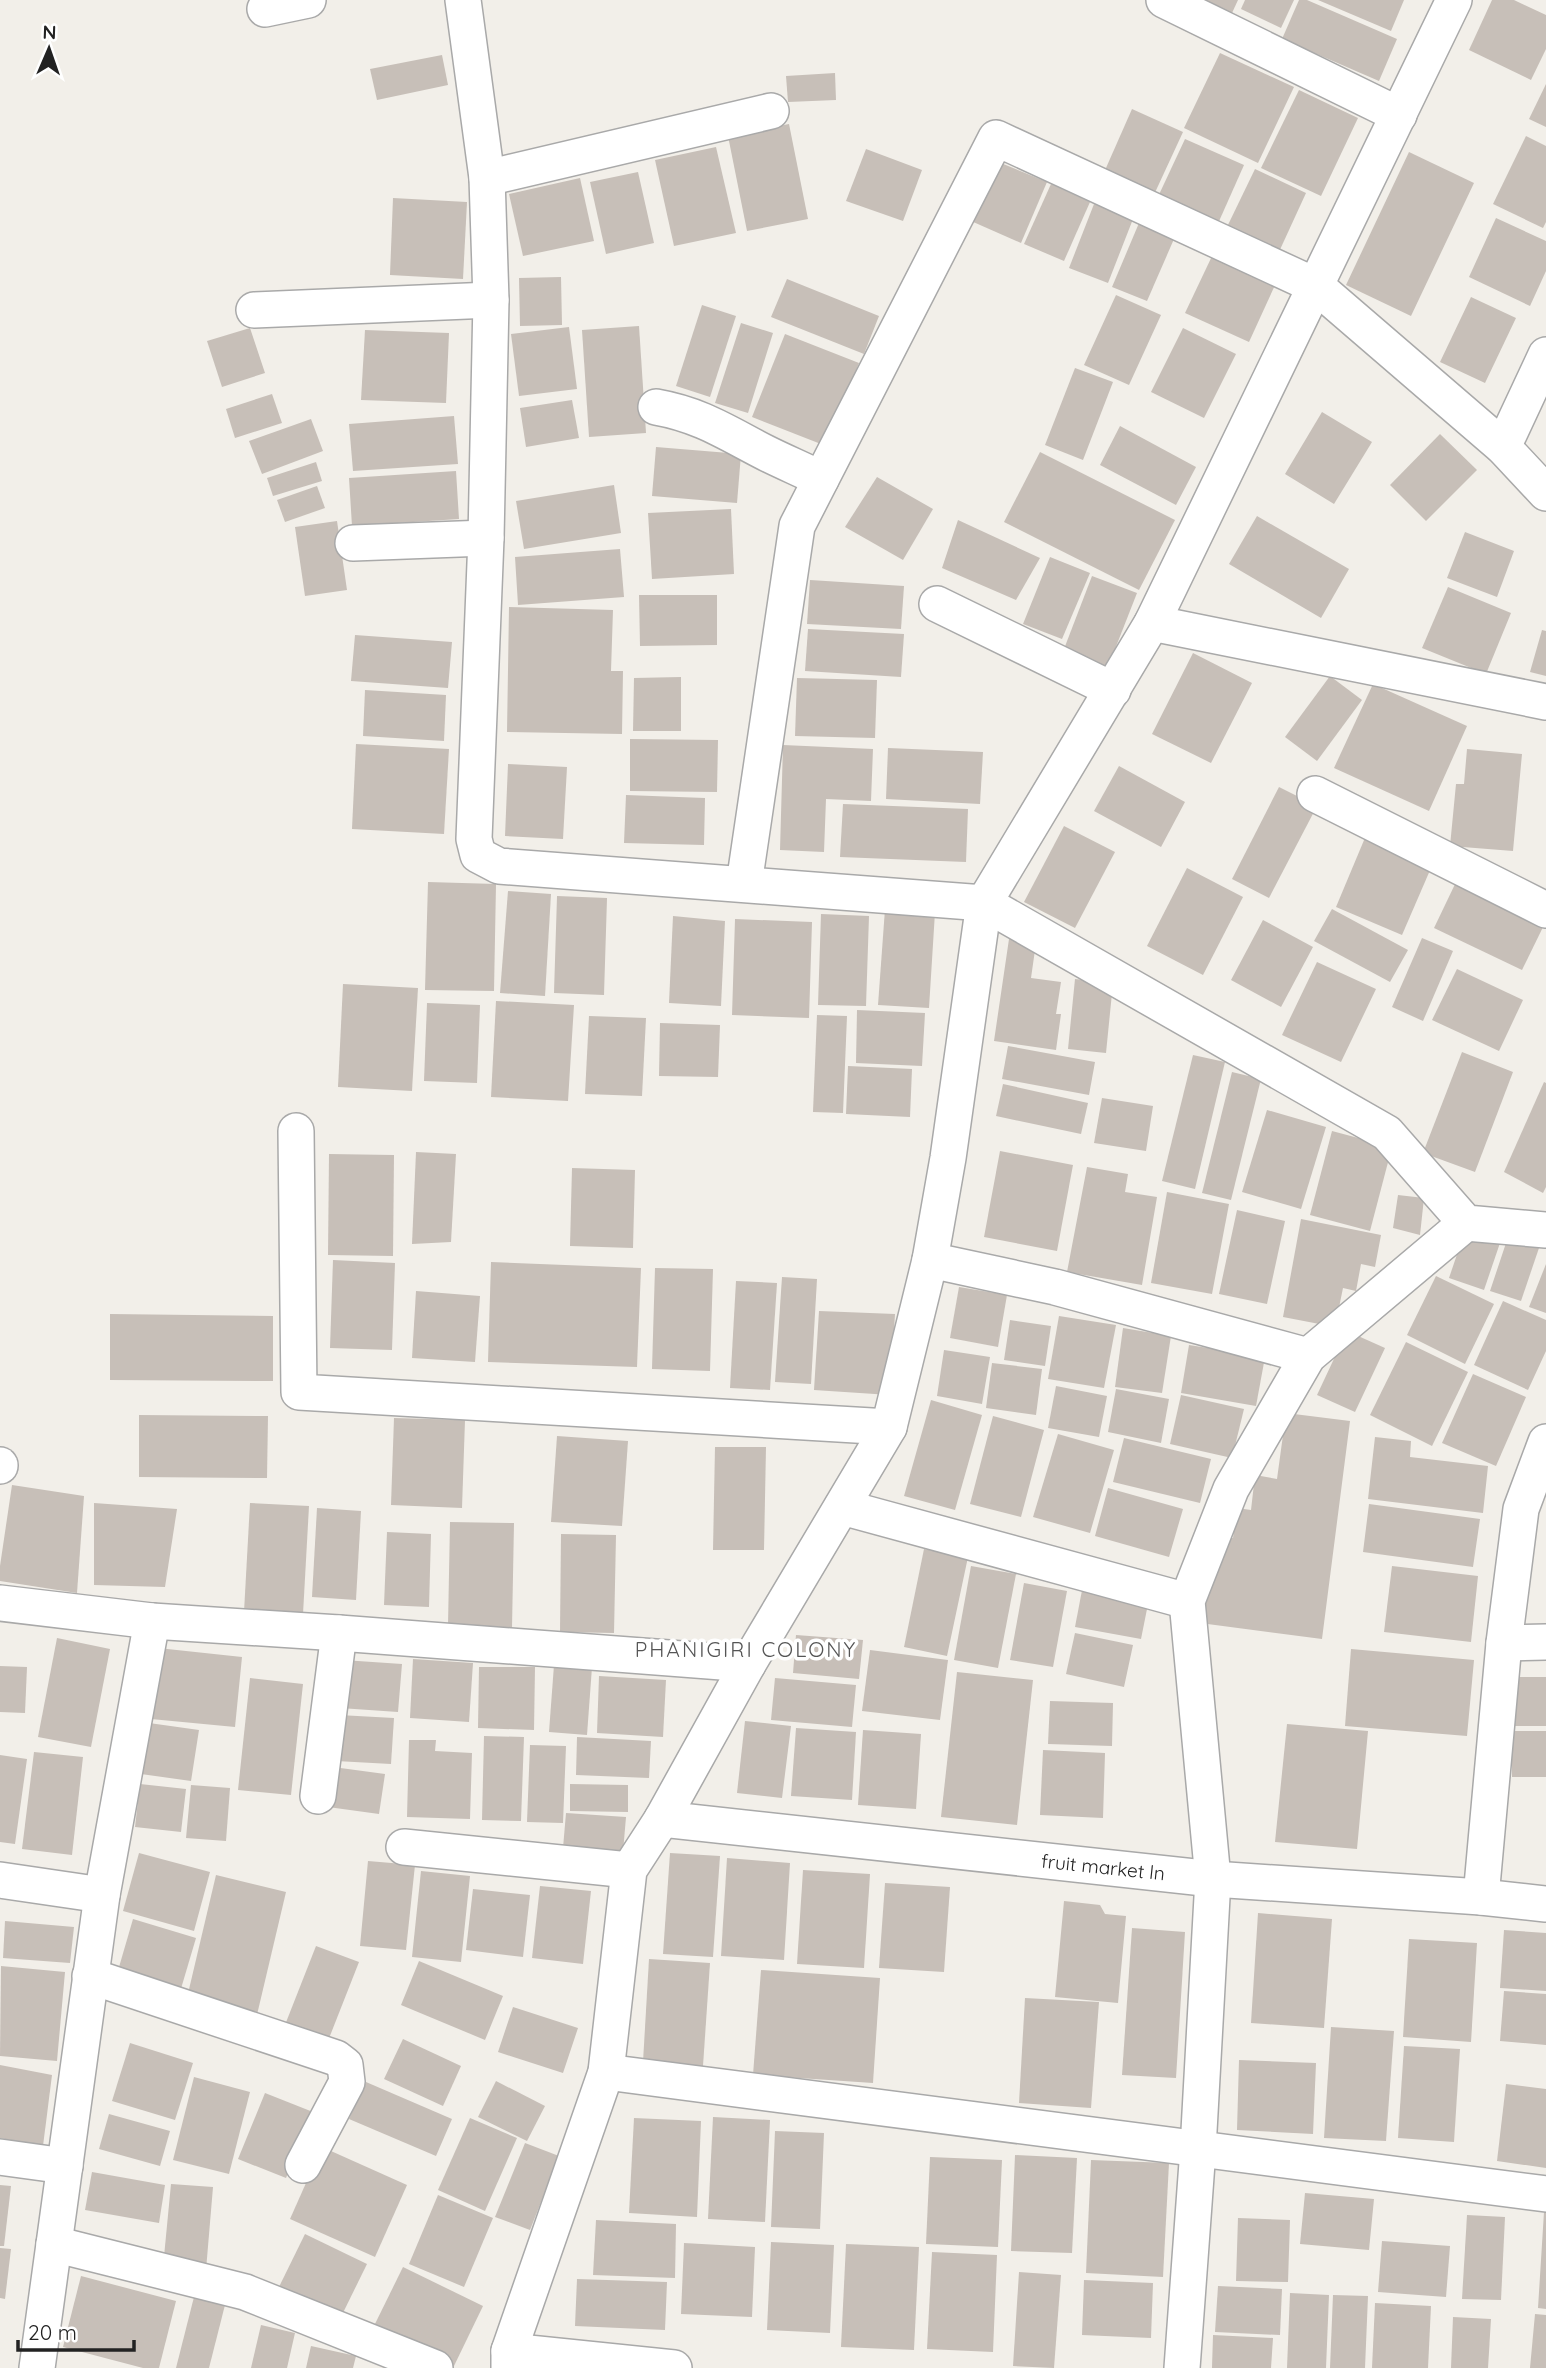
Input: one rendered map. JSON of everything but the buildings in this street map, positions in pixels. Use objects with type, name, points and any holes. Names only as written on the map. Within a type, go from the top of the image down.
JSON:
[{"type":"street","points":[[265,9],[308,0]]},
{"type":"street","points":[[463,0],[487,178],[491,300],[486,538],[474,839],[478,855],[499,866],[984,903],[1387,1133],[1466,1223],[1546,1230]]},
{"type":"street","points":[[1164,0],[1399,116]]},
{"type":"street","points":[[674,2368],[509,2359],[606,2072],[629,1870],[662,1819],[748,1664],[890,1427],[930,1260],[948,1158],[984,903],[1152,624],[1454,0]]},
{"type":"street","points":[[487,178],[771,111]]},
{"type":"street","points":[[744,884],[797,526],[996,138],[1316,286],[1503,447],[1546,493]]},
{"type":"street","points":[[254,310],[491,300]]},
{"type":"street","points":[[1503,447],[1546,355]]},
{"type":"street","points":[[656,407],[675,410],[718,426],[821,479]]},
{"type":"street","points":[[353,543],[486,538]]},
{"type":"street","points":[[937,604],[1113,690]]},
{"type":"street","points":[[1152,624],[1546,702]]},
{"type":"street","points":[[1315,794],[1546,910]]},
{"type":"street","points":[[296,1131],[299,1392],[890,1427]]},
{"type":"street","points":[[1182,2368],[1198,2149],[1213,1879],[1187,1601],[1231,1489],[1308,1356],[1466,1223]]},
{"type":"street","points":[[930,1260],[1055,1287],[1308,1356]]},
{"type":"street","points":[[1481,1897],[1504,1643],[1521,1509],[1546,1442]]},
{"type":"street","points":[[842,1507],[1187,1601]]},
{"type":"street","points":[[0,1603],[152,1621],[748,1664]]},
{"type":"street","points":[[37,2368],[102,1895],[152,1621]]},
{"type":"street","points":[[318,1796],[339,1633]]},
{"type":"street","points":[[1504,1643],[1546,1642]]},
{"type":"street","name":"fruit market ln","points":[[662,1819],[1213,1879],[1481,1897],[1546,1904]]},
{"type":"street","points":[[404,1847],[629,1870]]},
{"type":"street","points":[[0,1880],[102,1895]]},
{"type":"street","points":[[90,1976],[336,2058],[345,2065],[346,2082],[303,2165]]},
{"type":"street","points":[[606,2072],[1546,2194]]},
{"type":"street","points":[[0,2157],[65,2166]]},
{"type":"street","points":[[54,2244],[245,2292],[435,2368]]},
{"type":"district","name":"PHANIGIRI COLONY","points":[[746,1650]]}]
